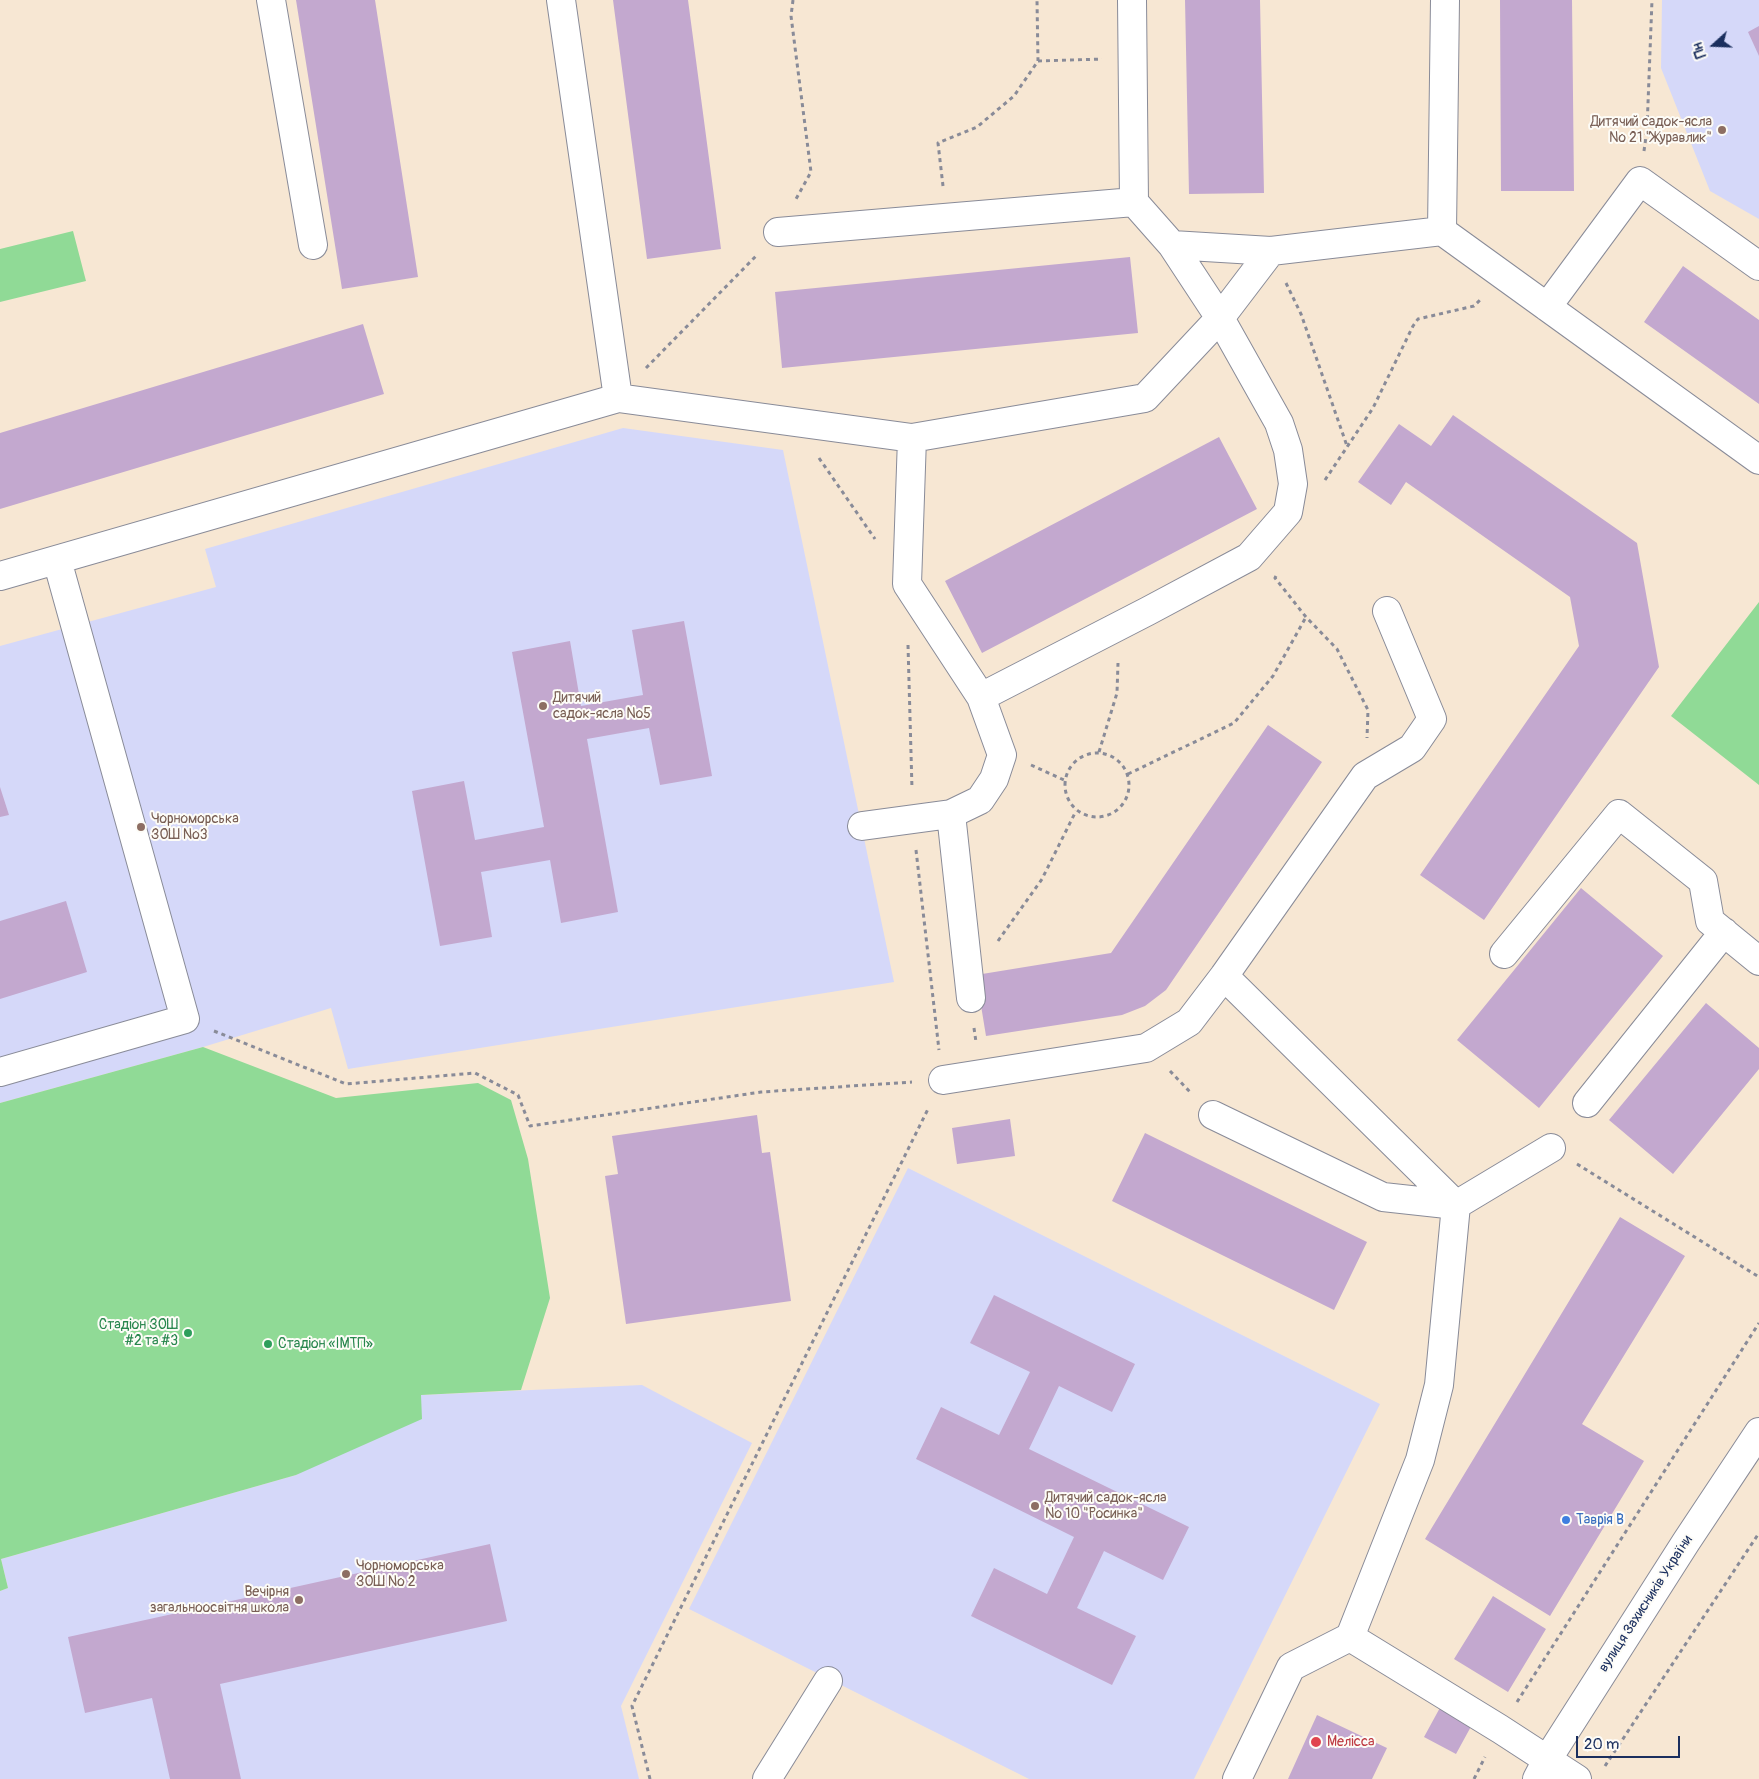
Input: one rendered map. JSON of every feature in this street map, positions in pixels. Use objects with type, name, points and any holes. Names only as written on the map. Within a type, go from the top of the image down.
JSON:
[{"type":"street","points":[[271,0],[313,245]]},
{"type":"street","points":[[561,0],[618,398]]},
{"type":"street","points":[[980,697],[1249,557],[1288,512],[1293,484],[1288,450],[1279,423],[1220,318],[1172,245],[1134,202],[1132,0]]},
{"type":"street","points":[[1442,231],[1445,0]]},
{"type":"street","points":[[1547,307],[1640,181],[1759,266]]},
{"type":"street","points":[[778,232],[1134,202]]},
{"type":"street","points":[[1172,245],[1271,251],[1442,231],[1759,460]]},
{"type":"street","points":[[0,576],[618,398],[912,438],[1145,398],[1220,318],[1271,251]]},
{"type":"street","points":[[862,826],[951,814],[980,800],[994,779],[1002,755],[980,697],[907,584],[912,438]]},
{"type":"street","points":[[0,1072],[185,1019],[57,560]]},
{"type":"street","points":[[943,1080],[1146,1048],[1189,1022],[1224,976],[1365,776],[1412,748],[1432,719],[1387,611]]},
{"type":"street","points":[[951,814],[969,986]]},
{"type":"street","points":[[1504,954],[1619,814],[1703,881],[1710,921],[1759,961]]},
{"type":"street","points":[[1587,1103],[1724,932]]},
{"type":"street","points":[[1224,976],[1456,1205]]},
{"type":"street","points":[[1213,1115],[1383,1197],[1456,1205],[1551,1148]]},
{"type":"street","points":[[1237,1779],[1291,1667],[1350,1637],[1420,1460],[1439,1385],[1456,1205]]},
{"type":"street","name":"вулиця Захисників України","points":[[1542,1769],[1686,1542],[1759,1432]]},
{"type":"street","points":[[1350,1637],[1500,1729],[1542,1769],[1577,1779]]},
{"type":"street","points":[[768,1779],[828,1681]]},
{"type":"path","points":[[618,398],[778,232],[811,172],[791,16],[793,0]]},
{"type":"path","points":[[946,218],[938,143],[977,127],[1014,96],[1038,61],[1037,0]]},
{"type":"path","points":[[1640,181],[1647,129],[1652,0]]},
{"type":"path","points":[[1038,61],[1132,57]]},
{"type":"path","points":[[1271,251],[1302,314],[1347,446]]},
{"type":"path","points":[[1293,484],[1313,499],[1373,408],[1418,319],[1474,306],[1502,275]]},
{"type":"path","points":[[794,422],[879,544]]},
{"type":"path","points":[[1279,569],[1275,578],[1306,617],[1337,649],[1368,710],[1365,776]]},
{"type":"path","points":[[1128,774],[1234,723],[1273,676],[1306,617]]},
{"type":"path","points":[[1099,752],[1117,692],[1118,647],[1113,628]]},
{"type":"path","points":[[650,1779],[632,1706],[943,1080],[912,819],[908,643]]},
{"type":"path","points":[[1099,752],[1116,759],[1128,774],[1130,790],[1123,806],[1109,816],[1092,818],[1076,811],[1066,797],[1064,780],[1071,765],[1084,755],[1099,752]]},
{"type":"path","points":[[980,1074],[969,986],[992,949],[1042,879],[1076,811]]},
{"type":"path","points":[[185,1019],[346,1084],[475,1073],[518,1095],[530,1126],[762,1092],[943,1080]]},
{"type":"path","points":[[1146,1048],[1213,1115]]},
{"type":"path","points":[[1551,1148],[1759,1277]]},
{"type":"path","points":[[1474,1779],[1500,1729],[1759,1323]]},
{"type":"path","points":[[1602,1771],[1759,1533]]},
{"type":"shaded area","name":"Дитячий садок-ясла № 21 \"Журавлик\"","points":[[1662,0],[1759,0],[1759,219],[1710,191],[1661,68]]},
{"type":"shaded area","name":"Дитячий садок-ясла №5","points":[[623,428],[783,450],[894,982],[348,1069],[331,1008],[203,1047],[0,1103],[0,646],[216,587],[205,549]]},
{"type":"shaded area","name":"Дитячий садок-ясла № 10 \"Росинка\"","points":[[908,1168],[1380,1404],[1194,1779],[1029,1779],[689,1609]]},
{"type":"shaded area","name":"Чорноморська ЗОШ № 2","points":[[642,1385],[752,1443],[621,1706],[639,1779],[0,1779],[0,1591],[8,1588],[1,1559],[296,1475],[421,1395]]},
{"type":"green space","points":[[73,231],[86,281],[0,302],[0,249]]},
{"type":"green space","points":[[1759,602],[1759,785],[1671,716]]},
{"type":"green space","name":"Стадіон «ІМТП»","points":[[203,1047],[336,1098],[478,1083],[511,1100],[528,1159],[550,1298],[521,1390],[421,1395],[422,1419],[296,1475],[1,1559],[8,1588],[0,1591],[0,1103]]},
{"type":"building","points":[[296,0],[375,0],[418,277],[342,289]]},
{"type":"building","points":[[613,0],[688,0],[721,249],[647,259]]},
{"type":"building","points":[[1185,0],[1260,0],[1264,193],[1189,194]]},
{"type":"building","points":[[1500,0],[1572,0],[1574,191],[1501,191]]},
{"type":"building","points":[[1759,26],[1759,56],[1748,32]]},
{"type":"building","points":[[1130,257],[1138,333],[782,368],[775,292]]},
{"type":"building","points":[[1683,266],[1759,320],[1759,404],[1644,322]]},
{"type":"building","points":[[363,324],[384,394],[0,509],[0,433]]},
{"type":"building","points":[[1453,415],[1637,543],[1659,667],[1484,920],[1420,875],[1579,646],[1570,597],[1406,482],[1391,505],[1358,482],[1399,424],[1431,446]]},
{"type":"building","points":[[1219,437],[1257,509],[982,653],[945,581]]},
{"type":"building","points":[[684,621],[712,776],[660,785],[649,728],[587,739],[618,912],[561,923],[550,860],[481,872],[492,937],[440,946],[412,791],[464,781],[475,840],[544,827],[512,652],[570,641],[581,706],[643,695],[632,630]]},
{"type":"building","points":[[1268,725],[1322,762],[1166,990],[1145,1006],[1122,1015],[986,1036],[976,975],[1111,953]]},
{"type":"building","points":[[0,787],[9,815],[0,817]]},
{"type":"building","points":[[1581,888],[1663,956],[1539,1108],[1457,1040]]},
{"type":"building","points":[[66,901],[87,972],[0,999],[0,921]]},
{"type":"building","points":[[1706,1003],[1759,1048],[1759,1069],[1673,1174],[1609,1120]]},
{"type":"building","points":[[757,1115],[762,1153],[770,1152],[791,1301],[626,1324],[605,1176],[618,1174],[612,1136]]},
{"type":"building","points":[[1010,1119],[1015,1156],[957,1164],[952,1128]]},
{"type":"building","points":[[1145,1133],[1367,1242],[1334,1310],[1112,1201]]},
{"type":"building","points":[[1620,1217],[1685,1256],[1582,1424],[1644,1461],[1550,1616],[1425,1539]]},
{"type":"building","points":[[994,1295],[1135,1364],[1112,1412],[1059,1386],[1029,1449],[1189,1527],[1163,1580],[1104,1551],[1077,1608],[1136,1636],[1112,1685],[971,1616],[994,1568],[1047,1594],[1074,1537],[916,1459],[941,1407],[999,1435],[1030,1372],[970,1343]]},
{"type":"building","points":[[490,1544],[507,1621],[220,1684],[241,1779],[170,1779],[152,1698],[85,1713],[68,1637]]},
{"type":"building","points":[[1493,1596],[1546,1629],[1508,1692],[1454,1659]]},
{"type":"building","points":[[1442,1704],[1474,1721],[1456,1754],[1424,1737]]},
{"type":"building","points":[[1317,1715],[1387,1748],[1372,1779],[1288,1779]]},
{"type":"place","name":"Дитячий садок-ясла № 21 \"Журавлик\"","points":[[1722,130]]},
{"type":"place","name":"Дитячий садок-ясла №5","points":[[543,706]]},
{"type":"place","name":"Чорноморська ЗОШ №3","points":[[141,827]]},
{"type":"place","name":"Стадіон ЗОШ #2 та #3","points":[[188,1333]]},
{"type":"place","name":"Стадіон «ІМТП»","points":[[268,1344]]},
{"type":"place","name":"Дитячий садок-ясла № 10 \"Росинка\"","points":[[1035,1506]]},
{"type":"place","name":"Таврія В","points":[[1566,1520]]},
{"type":"place","name":"Чорноморська ЗОШ № 2","points":[[346,1574]]},
{"type":"place","name":"Вечірня загальноосвітня школа","points":[[299,1600]]},
{"type":"place","name":"Мелісса","points":[[1316,1742]]}]
